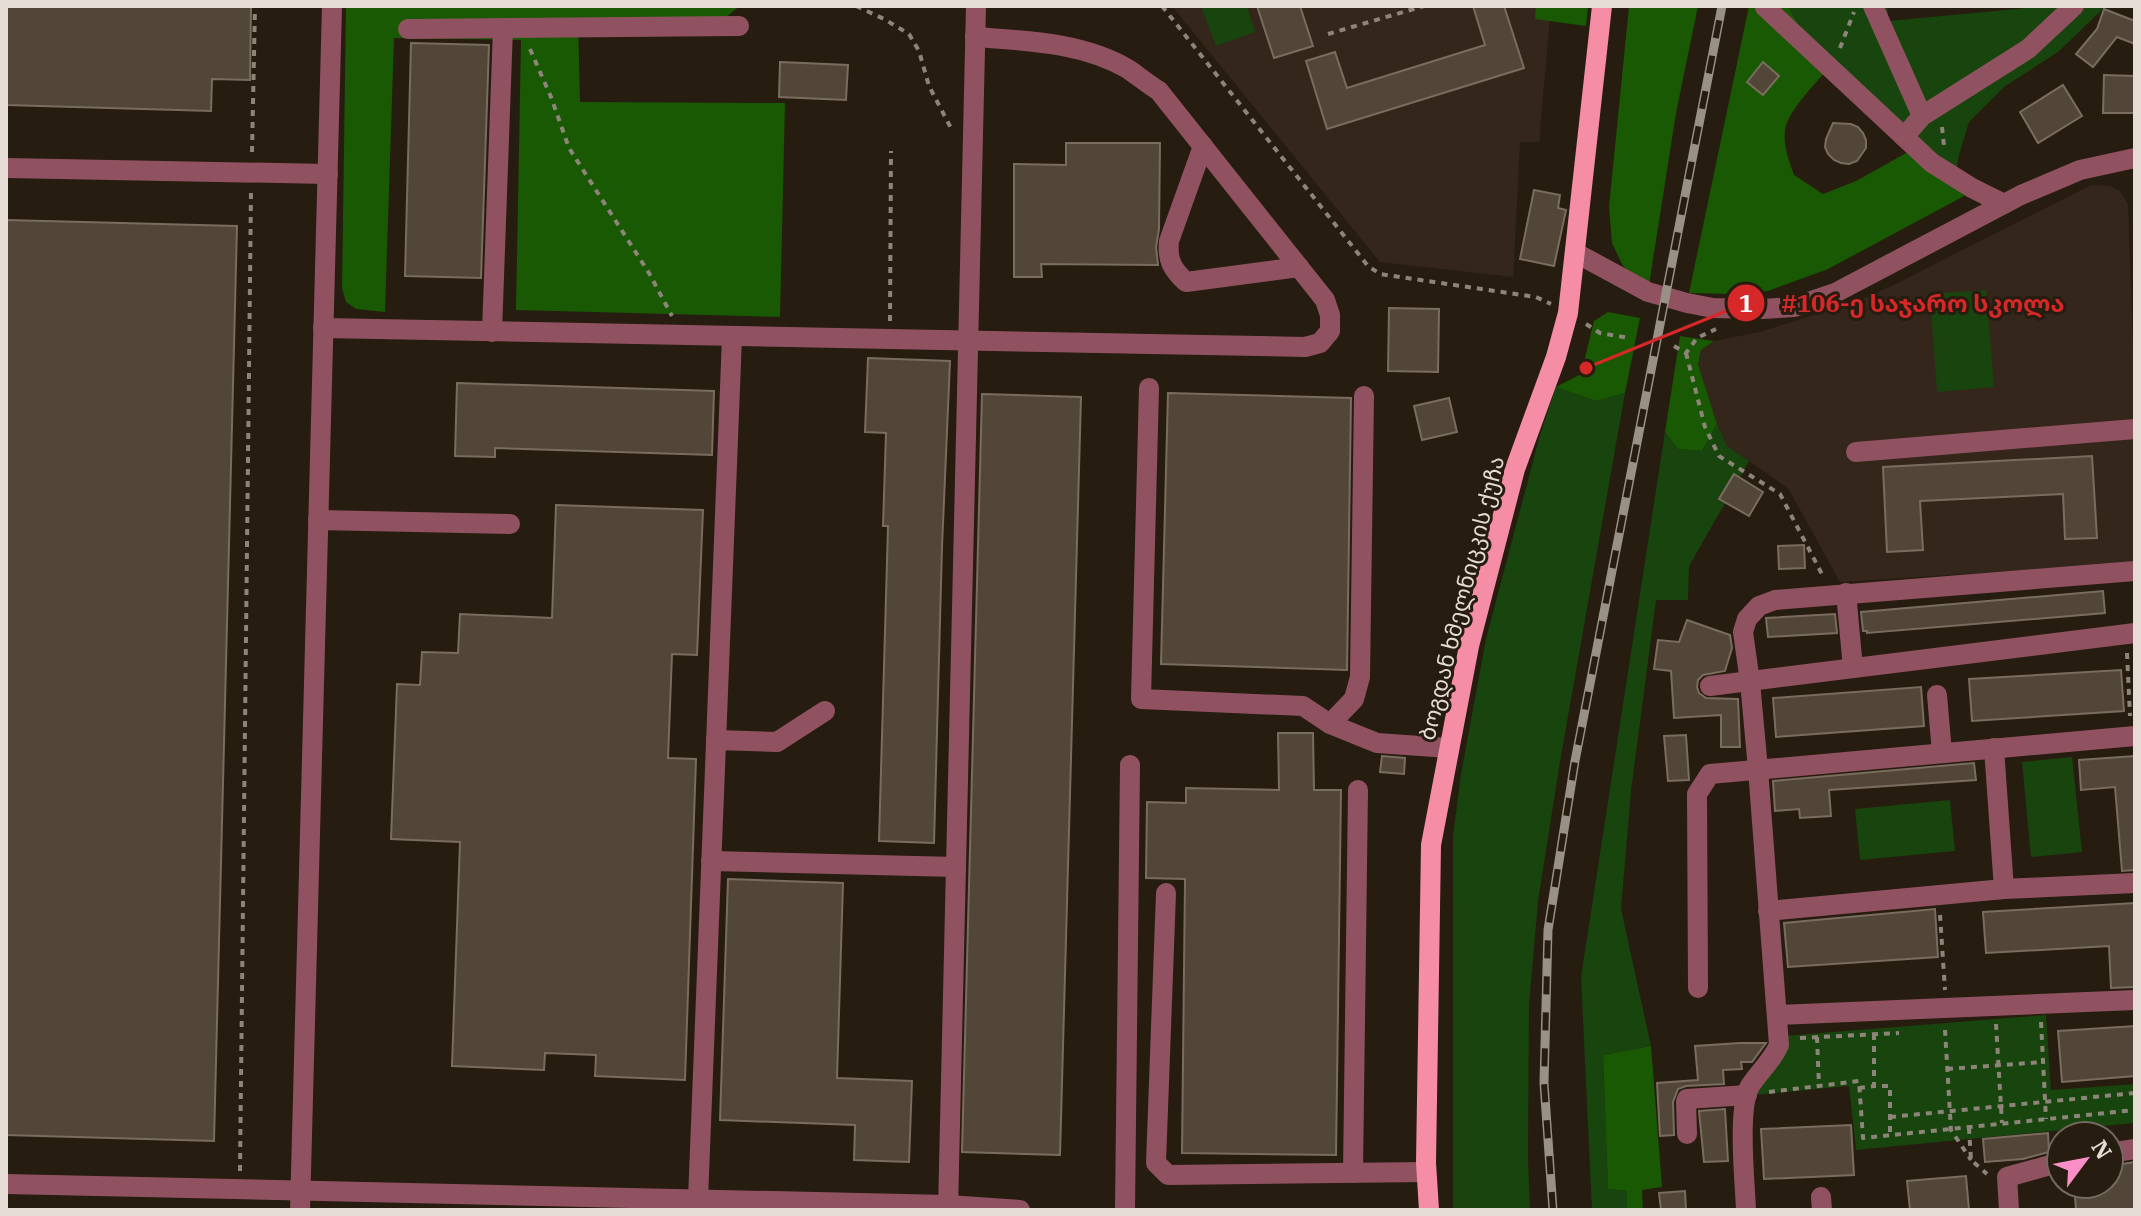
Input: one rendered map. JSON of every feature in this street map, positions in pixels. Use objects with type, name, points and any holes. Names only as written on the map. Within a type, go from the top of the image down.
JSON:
[{"type":"main road","name":"ბოგდან ხმელნიცკის ქუჩა","points":[[1429,1210],[1426,1172],[1431,845],[1469,646],[1515,469],[1556,357],[1568,313],[1602,6]]},
{"type":"street","points":[[300,1200],[332,6]]},
{"type":"street","points":[[948,1208],[976,6]]},
{"type":"street","points":[[1873,6],[1922,116]]},
{"type":"street","points":[[1904,137],[1922,116],[2028,49],[2074,6]]},
{"type":"street","points":[[1766,7],[1932,163],[2004,204]]},
{"type":"street","points":[[408,29],[739,26]]},
{"type":"street","points":[[492,332],[513,28]]},
{"type":"street","points":[[323,328],[1305,347],[1320,343],[1330,331],[1330,315],[1325,300],[1159,91],[1127,69],[1094,54],[1059,44],[975,37]]},
{"type":"street","points":[[1203,146],[1169,241],[1168,254],[1175,272],[1186,282],[1299,267]]},
{"type":"street","points":[[1576,253],[1648,292],[1687,303],[1713,308],[1794,307],[1835,293],[2004,204],[2080,170],[2135,158]]},
{"type":"street","points":[[6,168],[328,174]]},
{"type":"street","points":[[698,1200],[732,337]]},
{"type":"street","points":[[1149,388],[1141,699],[1303,706],[1330,724],[1377,743],[1449,748]]},
{"type":"street","points":[[1330,724],[1354,699],[1360,677],[1364,396]]},
{"type":"street","points":[[1856,452],[2135,429]]},
{"type":"street","points":[[318,520],[510,524]]},
{"type":"street","points":[[1746,1210],[1743,1106],[1749,1087],[1775,1055],[1779,1045],[1758,769],[1743,632],[1747,619],[1759,606],[1775,600],[2135,571]]},
{"type":"street","points":[[1840,593],[1853,668]]},
{"type":"street","points":[[1710,686],[2130,634]]},
{"type":"street","points":[[1937,695],[1942,753]]},
{"type":"street","points":[[716,740],[777,742],[825,711]]},
{"type":"street","points":[[1698,988],[1697,794],[1710,774],[2133,736]]},
{"type":"street","points":[[1994,748],[2004,889]]},
{"type":"street","points":[[1125,1210],[1130,765]]},
{"type":"street","points":[[1353,1173],[1358,790]]},
{"type":"street","points":[[711,861],[956,867]]},
{"type":"street","points":[[1768,911],[2004,889],[2135,883]]},
{"type":"street","points":[[1166,893],[1156,1163],[1168,1175],[1426,1172]]},
{"type":"street","points":[[1777,1015],[2135,1000]]},
{"type":"street","points":[[1687,1134],[1687,1099],[1747,1095]]},
{"type":"street","points":[[2009,1202],[2007,1177],[2045,1166]]},
{"type":"street","points":[[6,1184],[240,1189],[300,1200],[698,1200],[778,1206],[1020,1210]]},
{"type":"path","points":[[240,1189],[255,6]]},
{"type":"path","points":[[856,6],[909,34],[919,51],[929,86],[953,131],[973,148]]},
{"type":"path","points":[[1162,6],[1368,266],[1380,274],[1536,297],[1600,333],[1629,338]]},
{"type":"path","points":[[1328,34],[1424,6]]},
{"type":"path","points":[[1831,70],[1857,6]]},
{"type":"path","points":[[513,28],[534,59],[569,148],[649,273],[683,335]]},
{"type":"path","points":[[1945,147],[1942,133],[1946,101]]},
{"type":"path","points":[[890,339],[891,151]]},
{"type":"path","points":[[1686,353],[1705,427],[1719,456],[1780,494],[1840,593]]},
{"type":"path","points":[[2130,634],[2133,736]]},
{"type":"path","points":[[1939,896],[1946,1008]]},
{"type":"path","points":[[2040,1004],[2046,1119]]},
{"type":"path","points":[[1995,1006],[2002,1124]]},
{"type":"path","points":[[1945,1030],[1951,1130],[1971,1160],[2009,1202]]},
{"type":"path","points":[[1874,1034],[1874,1086]]},
{"type":"path","points":[[1817,1037],[1819,1086]]},
{"type":"path","points":[[1947,1069],[2043,1062]]},
{"type":"path","points":[[1747,1095],[1859,1081],[1863,1138],[2135,1110]]},
{"type":"path","points":[[1859,1088],[1890,1086],[1890,1136]]},
{"type":"path","points":[[1890,1117],[2135,1093]]},
{"type":"path","points":[[1969,1128],[1971,1160]]},
{"type":"shaded area","points":[[1172,6],[1551,6],[1539,142],[1520,142],[1513,277],[1380,262]]},
{"type":"shaded area","points":[[2091,185],[2110,186],[2120,191],[2128,204],[2135,408],[2135,563],[1840,582],[1788,488],[1727,446],[1698,364],[1701,350],[1714,341],[1760,332],[1855,302]]},
{"type":"green space","points":[[346,6],[740,6],[722,20],[578,20],[580,102],[785,103],[780,317],[516,310],[521,40],[394,38],[385,312],[356,309],[346,302],[342,288]]},
{"type":"green space","points":[[1201,6],[1247,6],[1255,32],[1216,46]]},
{"type":"green space","points":[[1536,6],[1588,6],[1586,26],[1535,19]]},
{"type":"green space","points":[[1629,6],[1698,6],[1676,113],[1649,285],[1635,281],[1622,264],[1612,243],[1609,207]]},
{"type":"green space","points":[[1749,6],[1787,6],[1808,38],[1834,63],[1805,95],[1787,123],[1785,142],[1794,175],[1823,194],[1856,181],[1908,152],[1966,195],[1828,269],[1768,291],[1689,293]]},
{"type":"green space","points":[[1787,6],[1887,6],[1889,21],[2047,6],[2106,6],[2058,52],[2004,87],[1969,122],[1956,173],[1808,38]]},
{"type":"green space","points":[[1986,290],[1994,387],[1937,392],[1930,294]]},
{"type":"green space","points":[[1608,312],[1640,318],[1625,393],[1596,401],[1556,387],[1581,374],[1594,321]]},
{"type":"green space","points":[[1680,336],[1714,341],[1701,350],[1698,364],[1717,424],[1702,451],[1678,449],[1665,432]]},
{"type":"green space","points":[[1556,387],[1596,401],[1625,393],[1538,901],[1529,1005],[1530,1210],[1453,1210],[1453,836],[1486,639],[1540,435]]},
{"type":"green space","points":[[1717,424],[1727,446],[1749,461],[1689,566],[1688,600],[1656,600],[1631,791],[1621,909],[1651,1046],[1603,1055],[1608,1189],[1627,1191],[1627,1210],[1592,1210],[1581,977],[1665,432],[1678,449],[1702,451]]},
{"type":"green space","points":[[2072,757],[2082,852],[2031,857],[2022,762]]},
{"type":"green space","points":[[1950,800],[1955,851],[1860,860],[1855,809]]},
{"type":"green space","points":[[2046,1015],[2051,1090],[2135,1084],[2135,1123],[2125,1124],[2125,1120],[2045,1120],[2045,1132],[1856,1150],[1849,1086],[1754,1095],[1783,1036]]},
{"type":"green space","points":[[1651,1046],[1662,1187],[1642,1190],[1643,1210],[1627,1210],[1627,1191],[1608,1189],[1603,1055]]},
{"type":"building","points":[[6,6],[251,6],[250,80],[212,79],[211,111],[6,105]]},
{"type":"building","points":[[1257,6],[1300,6],[1313,46],[1274,58]]},
{"type":"building","points":[[1473,6],[1504,6],[1524,68],[1327,129],[1306,61],[1335,52],[1347,88],[1485,45]]},
{"type":"building","points":[[2104,9],[2135,21],[2135,44],[2117,37],[2093,67],[2076,54],[2097,29]]},
{"type":"building","points":[[411,43],[489,45],[481,278],[405,276]]},
{"type":"building","points":[[780,62],[848,65],[846,100],[779,97]]},
{"type":"building","points":[[1763,62],[1779,76],[1763,95],[1747,82]]},
{"type":"building","points":[[2104,75],[2135,76],[2135,113],[2103,113]]},
{"type":"building","points":[[2063,85],[2082,116],[2038,143],[2020,112]]},
{"type":"building","points":[[1833,123],[1851,124],[1863,133],[1866,148],[1857,161],[1841,163],[1828,154],[1826,139]]},
{"type":"building","points":[[1066,143],[1160,143],[1158,265],[1041,264],[1042,277],[1014,277],[1014,164],[1066,165]]},
{"type":"building","points":[[1534,190],[1560,195],[1558,208],[1566,210],[1554,266],[1520,259]]},
{"type":"building","points":[[6,220],[237,226],[214,1141],[6,1135]]},
{"type":"building","points":[[1389,308],[1439,309],[1438,372],[1388,371]]},
{"type":"building","points":[[868,358],[950,361],[934,843],[879,841],[888,526],[883,526],[886,433],[865,432]]},
{"type":"building","points":[[457,383],[714,391],[712,455],[495,448],[495,457],[455,456]]},
{"type":"building","points":[[1168,393],[1351,398],[1347,670],[1161,664]]},
{"type":"building","points":[[982,394],[1081,397],[1060,1155],[962,1152]]},
{"type":"building","points":[[1449,398],[1457,432],[1422,440],[1414,406]]},
{"type":"building","points":[[2092,456],[2097,538],[2065,539],[2063,494],[1920,501],[1923,550],[1887,552],[1883,467]]},
{"type":"building","points":[[1734,474],[1763,492],[1749,516],[1719,499]]},
{"type":"building","points":[[556,505],[703,510],[697,655],[672,654],[668,758],[696,759],[685,1080],[595,1076],[596,1055],[545,1053],[544,1070],[452,1066],[460,842],[391,839],[397,684],[420,685],[422,652],[458,653],[460,614],[552,618]]},
{"type":"building","points":[[1804,545],[1805,568],[1779,569],[1778,546]]},
{"type":"building","points":[[2103,591],[2105,613],[1863,631],[1861,612]]},
{"type":"building","points":[[1835,614],[1837,633],[1768,637],[1766,618]]},
{"type":"building","points":[[1687,620],[1730,635],[1732,648],[1725,671],[1703,675],[1697,687],[1706,698],[1738,699],[1740,747],[1721,747],[1721,715],[1674,718],[1671,671],[1654,669],[1658,640],[1679,642]]},
{"type":"building","points":[[2121,670],[2124,711],[1972,721],[1969,679]]},
{"type":"building","points":[[1921,687],[1924,726],[1776,737],[1773,698]]},
{"type":"building","points":[[1278,733],[1313,733],[1314,790],[1341,790],[1336,1155],[1182,1153],[1185,879],[1146,878],[1147,802],[1186,803],[1186,788],[1279,790]]},
{"type":"building","points":[[1686,735],[1689,780],[1668,781],[1664,736]]},
{"type":"building","points":[[1382,756],[1405,758],[1404,774],[1380,772]]},
{"type":"building","points":[[2135,756],[2135,870],[2122,871],[2115,787],[2081,790],[2079,760]]},
{"type":"building","points":[[1974,763],[1976,780],[1829,790],[1831,816],[1800,818],[1799,809],[1775,811],[1773,781]]},
{"type":"building","points":[[728,879],[843,883],[837,1078],[912,1081],[909,1162],[854,1160],[855,1125],[720,1120]]},
{"type":"building","points":[[2135,903],[2135,987],[2111,988],[2109,946],[1986,953],[1983,912]]},
{"type":"building","points":[[1935,909],[1938,957],[1788,967],[1784,923]]},
{"type":"building","points":[[2135,1026],[2135,1076],[2062,1082],[2058,1031]]},
{"type":"building","points":[[1766,1043],[1752,1062],[1741,1062],[1742,1069],[1723,1070],[1724,1084],[1678,1089],[1673,1102],[1674,1135],[1660,1136],[1657,1083],[1698,1080],[1695,1046]]},
{"type":"building","points":[[1725,1109],[1728,1161],[1704,1162],[1699,1111]]},
{"type":"building","points":[[1851,1125],[1854,1175],[1764,1179],[1761,1129]]},
{"type":"building","points":[[2045,1133],[2045,1153],[2023,1159],[1985,1162],[1983,1139]]},
{"type":"building","points":[[2135,1162],[2135,1210],[2076,1210],[2075,1200],[2125,1200],[2125,1164]]},
{"type":"building","points":[[1966,1176],[1969,1210],[1910,1210],[1907,1181]]},
{"type":"building","points":[[1685,1191],[1686,1210],[1661,1210],[1659,1193]]},
{"type":"railway","points":[[1553,1210],[1544,1083],[1548,930],[1575,761],[1722,6]]},
{"type":"place","name":"#106-ე საჯარო სკოლა","points":[[1586,368]]}]
